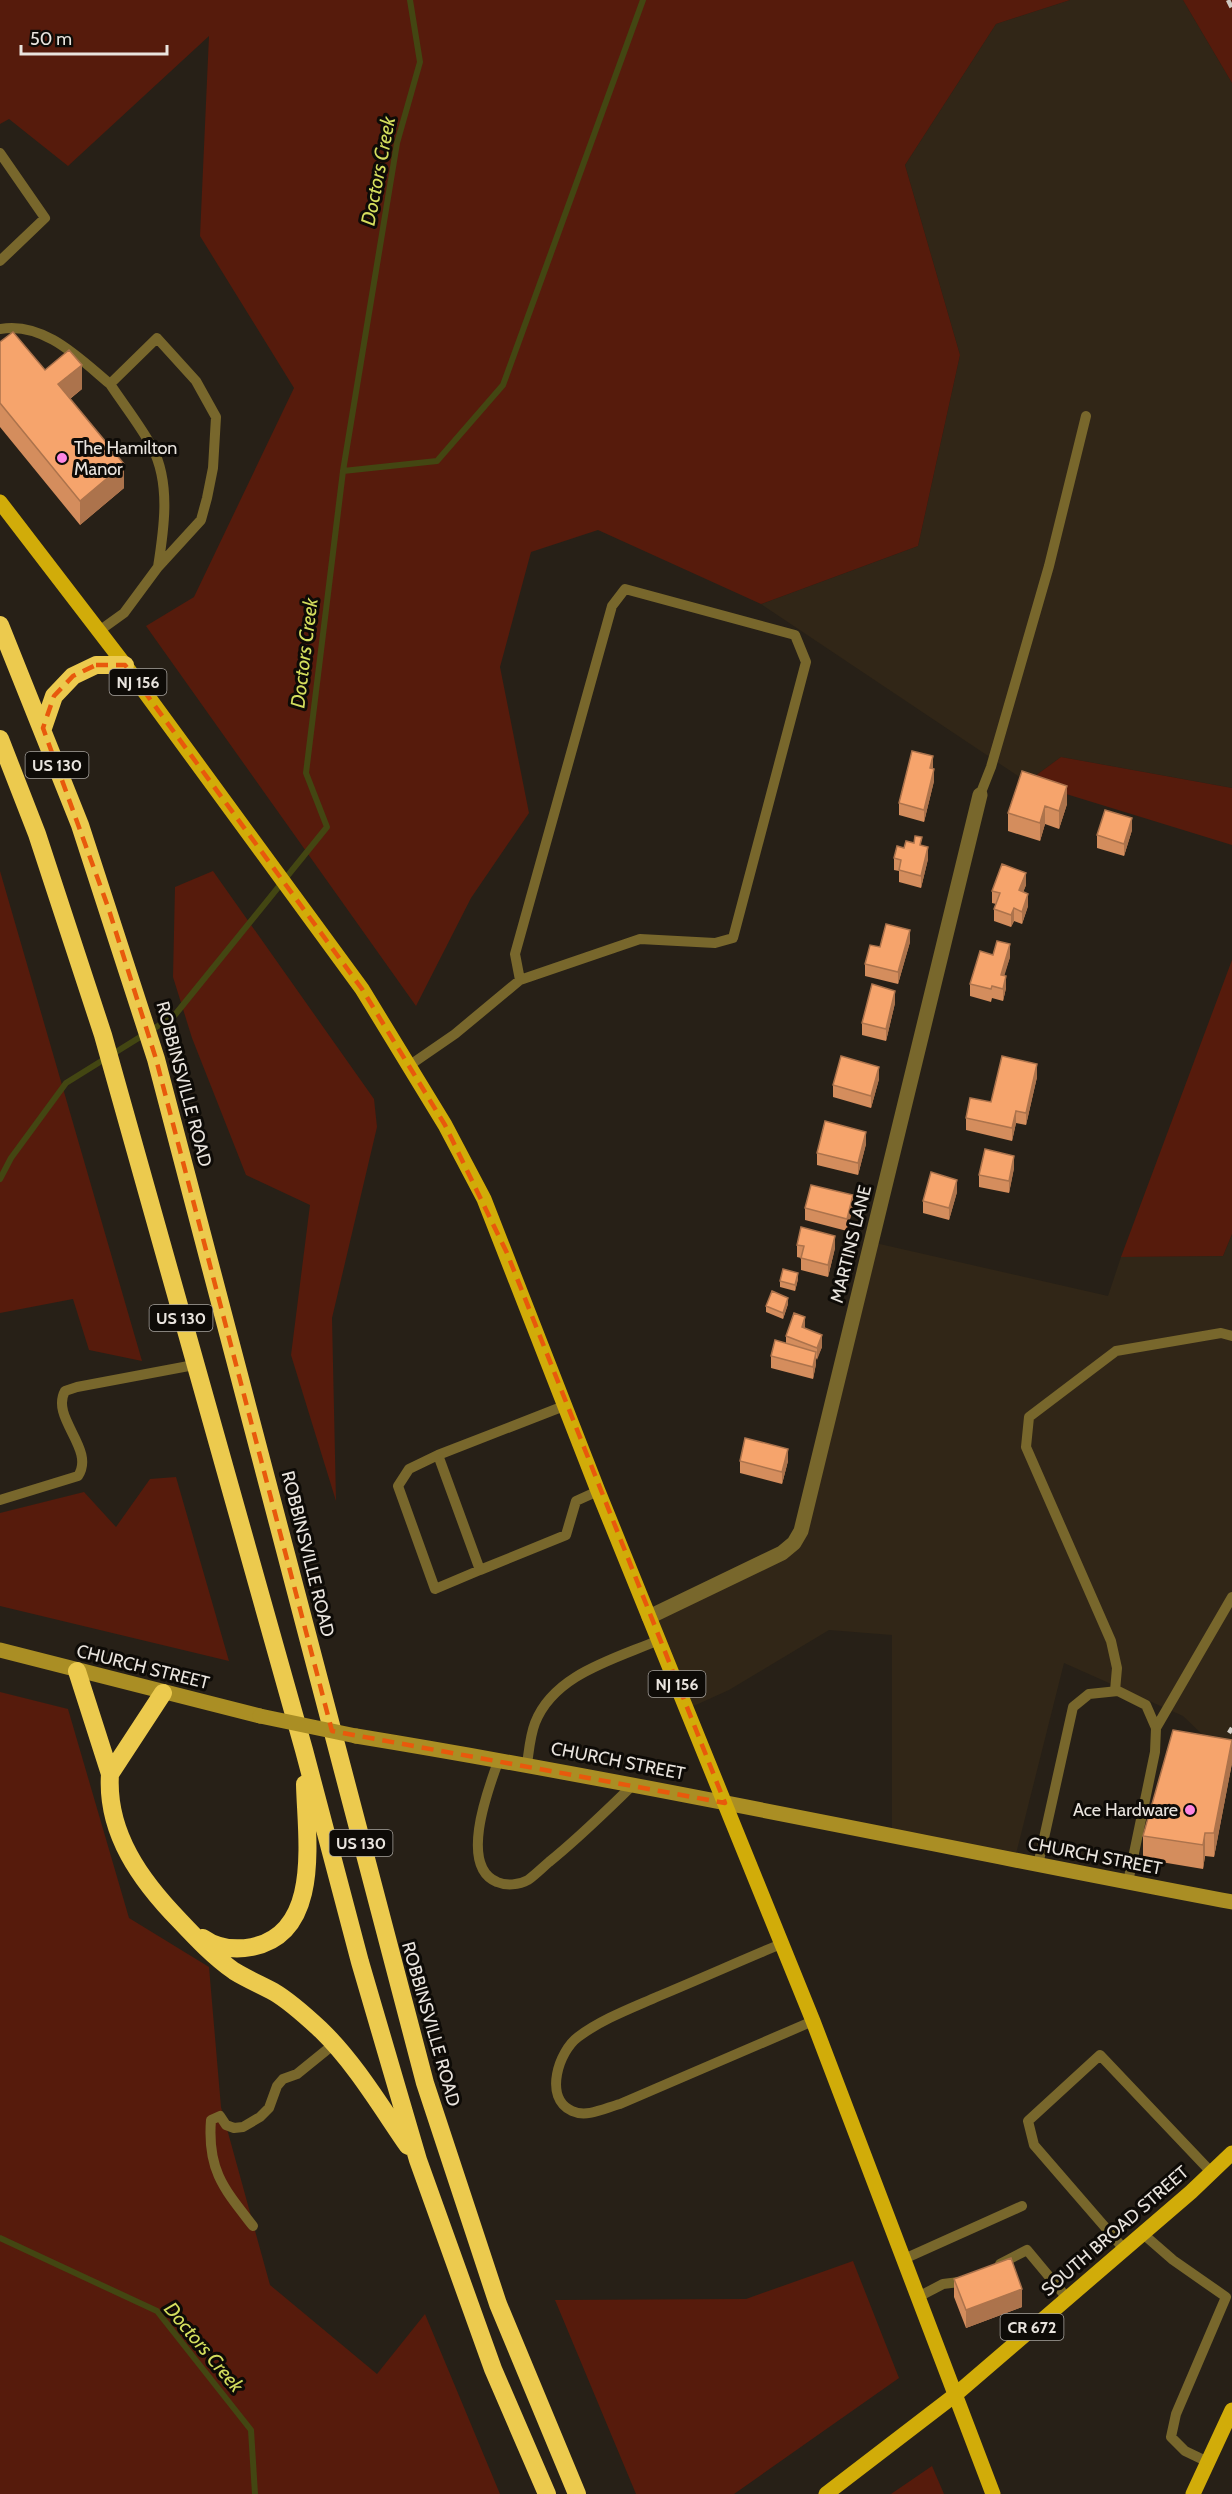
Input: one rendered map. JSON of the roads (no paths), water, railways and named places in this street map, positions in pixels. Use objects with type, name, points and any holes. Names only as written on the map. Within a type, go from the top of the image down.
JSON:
[{"type":"highway","name":"ROBBINSVILLE ROAD","points":[[0,625],[84,835],[142,1010],[425,2083],[498,2304],[577,2494]]},
{"type":"highway","points":[[43,728],[54,696],[73,676],[96,665],[124,665]]},
{"type":"highway","name":"US 130","points":[[0,739],[37,834],[103,1035],[360,1962],[418,2160],[494,2369],[547,2494]]},
{"type":"highway","points":[[77,1671],[110,1774],[109,1789],[114,1816],[124,1846],[140,1875],[159,1900],[201,1943],[235,1971],[290,2004],[334,2044],[418,2160]]},
{"type":"highway","points":[[110,1774],[163,1693]]},
{"type":"highway","points":[[180,1921],[208,1941],[223,1947],[241,1949],[266,1942],[288,1925],[299,1908],[306,1890],[308,1868],[303,1750]]},
{"type":"main road","name":"NJ 156","points":[[0,502],[99,631],[362,989],[410,1065],[484,1199],[598,1491],[813,2021],[993,2494]]},
{"type":"main road","name":"SOUTH BROAD STREET","points":[[826,2494],[955,2395],[1212,2173],[1232,2153]]},
{"type":"main road","points":[[1193,2494],[1230,2420]]},
{"type":"street","name":"MARTINS LANE","points":[[649,1617],[782,1553],[794,1543],[801,1532],[980,795]]},
{"type":"street","name":"CHURCH STREET","points":[[0,1650],[163,1693],[356,1736],[634,1784],[1232,1902]]},
{"type":"lane","points":[[0,153],[45,218],[0,261]]},
{"type":"lane","points":[[0,329],[39,332],[64,347],[110,384],[153,449],[162,481],[165,521],[158,567]]},
{"type":"lane","points":[[99,631],[123,613],[158,567],[201,520],[213,468],[216,417],[196,381],[157,338],[110,384]]},
{"type":"lane","points":[[980,795],[992,767],[1046,577],[1086,416]]},
{"type":"lane","points":[[410,1065],[455,1034],[520,980],[640,939],[715,944],[733,938],[806,662],[795,635],[625,589],[612,606],[515,954],[520,980]]},
{"type":"lane","points":[[1115,1691],[1116,1668],[1111,1641],[1026,1447],[1029,1418],[1116,1351],[1221,1333],[1232,1336]]},
{"type":"lane","points":[[0,1500],[78,1476],[81,1471],[81,1458],[61,1404],[65,1391],[194,1365]]},
{"type":"lane","points":[[564,1406],[438,1455],[409,1469],[399,1486],[435,1589],[566,1534],[576,1501],[598,1491]]},
{"type":"lane","points":[[438,1455],[480,1570]]},
{"type":"lane","points":[[1156,1728],[1232,1597]]},
{"type":"lane","points":[[527,1764],[535,1723],[547,1702],[580,1673],[659,1640]]},
{"type":"lane","points":[[1038,1865],[1073,1707],[1089,1694],[1115,1691],[1146,1705],[1156,1728],[1155,1752],[1128,1882]]},
{"type":"lane","points":[[499,1759],[487,1793],[478,1844],[480,1864],[488,1877],[499,1883],[512,1885],[527,1880],[577,1840],[634,1784]]},
{"type":"lane","points":[[781,1944],[628,2010],[576,2038],[562,2055],[558,2065],[556,2084],[560,2102],[572,2111],[589,2114],[620,2104],[813,2021]]},
{"type":"lane","points":[[253,2226],[217,2176],[210,2143],[211,2120],[220,2116],[226,2125],[234,2128],[243,2127],[260,2117],[269,2108],[277,2086],[283,2079],[308,2067],[334,2044]]},
{"type":"lane","points":[[1124,2249],[1035,2145],[1028,2121],[1100,2055],[1212,2173]]},
{"type":"lane","points":[[904,2259],[1022,2206]]},
{"type":"lane","points":[[1142,2233],[1173,2260],[1226,2297],[1176,2414],[1171,2437],[1185,2451],[1208,2462]]},
{"type":"lane","points":[[918,2297],[943,2284],[966,2281],[1027,2250],[1067,2298]]},
{"type":"waterway","name":"Doctors Creek","points":[[0,1179],[11,1158],[66,1083],[174,1016],[327,827],[306,773],[343,471],[397,143],[420,62],[410,0]]},
{"type":"waterway","points":[[343,471],[437,461],[503,385],[643,0]]},
{"type":"waterway","name":"Doctors Creek","points":[[0,2238],[157,2311],[251,2430],[255,2494]]},
{"type":"railway","points":[[1228,0],[1232,8]]},
{"type":"railway","points":[[1229,1733],[1232,1728]]},
{"type":"place","name":"The Hamilton Manor","points":[[62,458]]},
{"type":"place","name":"Ace Hardware","points":[[1190,1810]]}]
